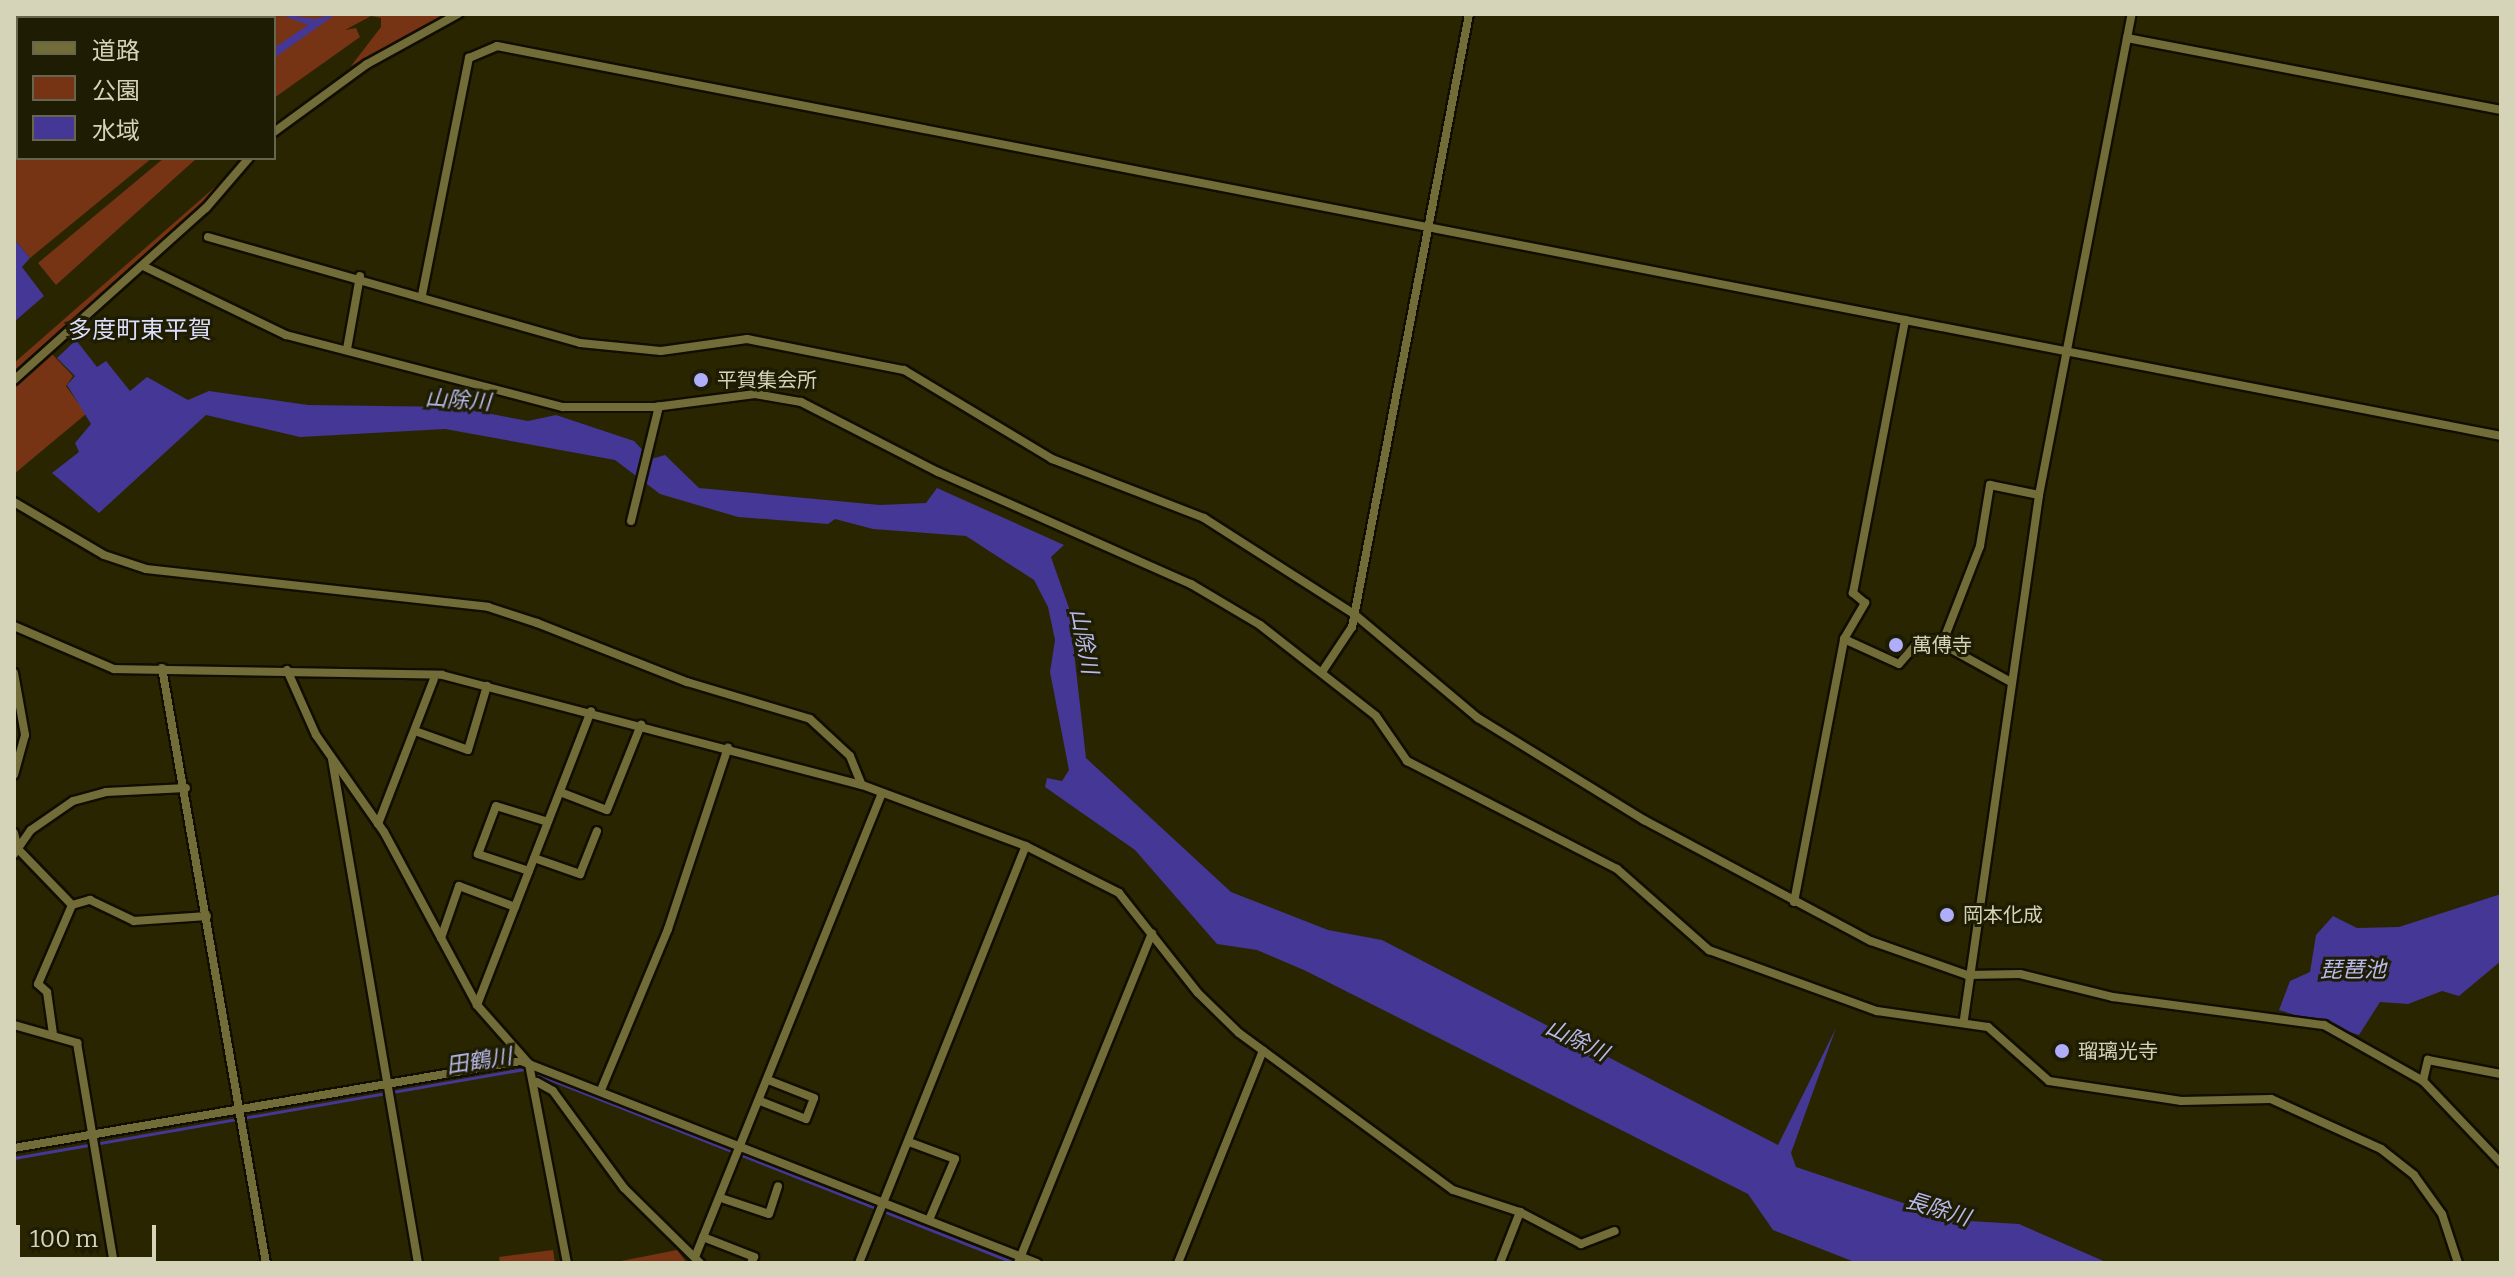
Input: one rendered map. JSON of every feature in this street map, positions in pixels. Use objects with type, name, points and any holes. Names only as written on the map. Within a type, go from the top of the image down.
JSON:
[{"type":"street","points":[[276,130],[346,78],[458,14]]},
{"type":"street","points":[[1322,672],[1354,614],[1469,14]]},
{"type":"street","points":[[1964,1019],[1967,975],[2009,681],[2039,495],[2132,14]]},
{"type":"street","points":[[2127,38],[2501,110]]},
{"type":"street","points":[[422,295],[469,58],[497,46],[2501,436]]},
{"type":"street","points":[[14,380],[143,266],[247,160]]},
{"type":"street","points":[[208,237],[360,276],[580,343],[661,351],[747,339],[904,370],[1052,459],[1204,518],[1354,614],[1478,718],[1794,902],[1871,941],[1967,975],[2020,974],[2113,997],[2324,1025],[2423,1081],[2501,1163]]},
{"type":"street","points":[[143,266],[286,335],[347,349],[410,372],[563,407],[659,406],[755,394],[801,402],[938,472],[1191,584],[1322,672],[1376,716],[1407,761],[1617,869],[1709,950],[1877,1011],[1964,1019],[1988,1027],[2049,1081],[2181,1101],[2271,1099],[2381,1149],[2414,1175],[2442,1214],[2458,1263]]},
{"type":"street","points":[[347,349],[360,276]]},
{"type":"street","points":[[1794,902],[1844,639],[1865,603],[1853,593],[1905,320]]},
{"type":"street","points":[[631,521],[659,406]]},
{"type":"street","points":[[1944,638],[1980,546],[1990,485],[2039,495]]},
{"type":"street","points":[[14,502],[104,555],[146,569],[488,607],[537,623],[687,682],[810,719],[850,756],[862,785]]},
{"type":"street","points":[[14,626],[114,669],[442,675],[591,711],[862,785],[1026,846],[1119,893],[1198,993],[1263,1050],[1453,1190],[1520,1212],[1581,1244],[1615,1231]]},
{"type":"street","points":[[1844,639],[1899,664],[1919,641],[1944,638],[2009,681]]},
{"type":"street","points":[[162,668],[186,788],[266,1263]]},
{"type":"street","points":[[287,670],[332,758],[378,824],[477,1005],[530,1066],[537,1081],[567,1263]]},
{"type":"street","points":[[14,673],[25,735],[14,775]]},
{"type":"street","points":[[378,824],[434,679]]},
{"type":"street","points":[[415,731],[468,750],[487,686]]},
{"type":"street","points":[[477,1005],[591,711]]},
{"type":"street","points":[[560,792],[607,810],[641,725]]},
{"type":"street","points":[[601,1090],[668,929],[728,748]]},
{"type":"street","points":[[332,758],[418,1263]]},
{"type":"street","points":[[16,852],[73,801],[106,792],[186,788]]},
{"type":"street","points":[[698,1260],[703,1237],[724,1199],[882,793]]},
{"type":"street","points":[[529,871],[478,854],[496,806],[548,822]]},
{"type":"street","points":[[534,858],[580,874],[597,831]]},
{"type":"street","points":[[14,833],[16,852],[72,905]]},
{"type":"street","points":[[859,1263],[1026,846]]},
{"type":"street","points":[[441,938],[459,886],[515,907]]},
{"type":"street","points":[[72,905],[90,900],[134,921],[207,916]]},
{"type":"street","points":[[53,1034],[47,992],[38,984],[72,905]]},
{"type":"street","points":[[1020,1260],[1152,933]]},
{"type":"street","points":[[14,1025],[77,1043],[114,1263]]},
{"type":"street","points":[[1178,1263],[1263,1050]]},
{"type":"street","points":[[2423,1081],[2428,1060],[2501,1074]]},
{"type":"street","points":[[14,1148],[240,1116],[386,1086],[530,1066],[601,1090],[741,1154],[929,1220],[1020,1260],[1037,1263]]},
{"type":"street","points":[[760,1101],[806,1119],[814,1098],[768,1080]]},
{"type":"street","points":[[537,1081],[553,1091],[624,1188],[698,1260]]},
{"type":"street","points":[[909,1142],[955,1159],[929,1220]]},
{"type":"street","points":[[724,1199],[769,1214],[778,1186]]},
{"type":"street","points":[[1500,1263],[1520,1212]]},
{"type":"street","points":[[703,1237],[754,1257],[751,1263]]},
{"type":"green space","points":[[74,14],[448,14],[351,66],[381,27],[381,18],[371,16],[345,30],[356,28],[360,37],[276,97],[276,16]]},
{"type":"green space","points":[[16,160],[150,160],[30,258],[14,239]]},
{"type":"green space","points":[[162,160],[195,160],[56,285],[38,263]]},
{"type":"green space","points":[[240,165],[208,203],[14,375],[14,363]]},
{"type":"green space","points":[[52,354],[73,376],[66,386],[86,414],[14,474],[14,384]]},
{"type":"green space","points":[[553,1250],[555,1263],[500,1263],[499,1257]]},
{"type":"green space","points":[[677,1250],[687,1263],[611,1263]]},
{"type":"water","points":[[14,14],[74,14],[16,16],[14,90]]},
{"type":"water","points":[[279,14],[315,19],[336,14],[276,57],[276,47],[308,25]]},
{"type":"water","points":[[14,239],[30,258],[22,267],[44,296],[14,322]]},
{"type":"water","points":[[76,340],[97,367],[106,361],[130,391],[147,377],[188,400],[209,391],[308,405],[454,407],[528,421],[556,415],[634,441],[651,459],[665,455],[699,488],[880,505],[926,503],[937,488],[1064,545],[1051,557],[1069,608],[1086,758],[1231,892],[1328,930],[1382,940],[1778,1145],[1836,1028],[1791,1153],[1796,1167],[1954,1220],[2019,1224],[2108,1263],[1857,1263],[1773,1230],[1748,1194],[1306,971],[1257,950],[1217,944],[1135,850],[1045,787],[1047,778],[1062,781],[1069,770],[1050,672],[1055,640],[1048,607],[1034,580],[966,536],[873,529],[835,519],[828,524],[738,517],[660,494],[615,460],[445,429],[300,437],[206,415],[99,513],[52,473],[79,452],[75,443],[91,424],[67,385],[75,376],[57,358]]},
{"type":"water","name":"琵琶池","points":[[2501,894],[2501,961],[2459,996],[2442,991],[2408,1004],[2380,1002],[2359,1035],[2279,1010],[2290,981],[2310,972],[2316,935],[2333,916],[2357,928],[2399,927]]},
{"type":"waterway","name":"田鶴川","points":[[14,1158],[524,1069],[1015,1263]]},
{"type":"place","name":"平賀集会所","points":[[701,380]]},
{"type":"place","name":"萬傅寺","points":[[1896,645]]},
{"type":"place","name":"岡本化成","points":[[1947,915]]},
{"type":"place","name":"瑠璃光寺","points":[[2062,1051]]},
{"type":"district","name":"多度町東平賀","points":[[140,331]]},
{"type":"water label","name":"山除川","points":[[458,400]]},
{"type":"water label","name":"山除川","points":[[1084,641]]},
{"type":"water label","name":"山除川","points":[[1577,1040]]},
{"type":"water label","name":"長除川","points":[[1938,1209]]}]
